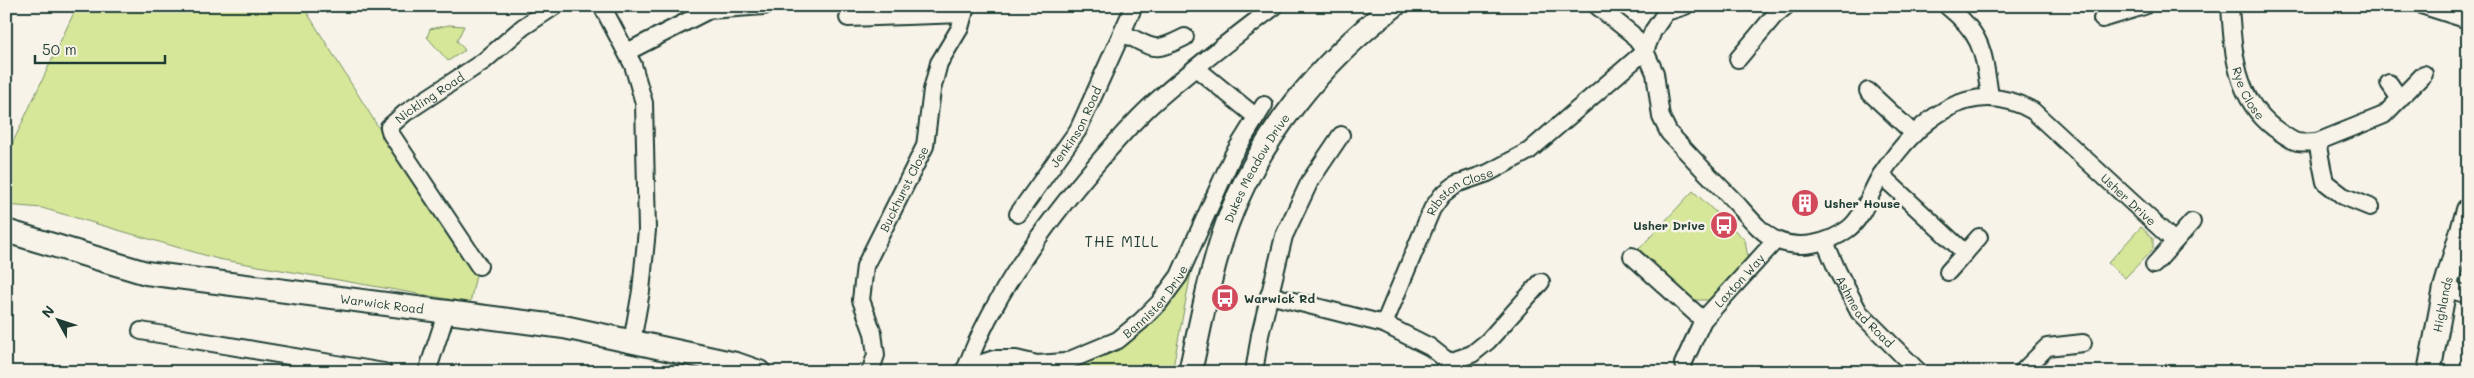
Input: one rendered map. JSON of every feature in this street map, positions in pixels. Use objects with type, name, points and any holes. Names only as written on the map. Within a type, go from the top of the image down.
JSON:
[{"type":"main road","name":"Dukes Meadow Drive","points":[[1190,372],[1216,259],[1227,224],[1242,190],[1264,149],[1314,80],[1342,50],[1394,6]]},
{"type":"main road","name":"Highlands","points":[[2429,372],[2445,288],[2468,210]]},
{"type":"main road","name":"Warwick Road","points":[[6,232],[146,273],[446,314],[564,327],[736,364],[759,372]]},
{"type":"street","name":"Nickling Road","points":[[479,266],[416,174],[391,134],[389,127],[405,113],[484,60],[522,27],[555,6]]},
{"type":"street","points":[[602,6],[633,66],[644,102],[647,230],[642,282],[632,342]]},
{"type":"street","points":[[626,52],[709,10],[764,6]]},
{"type":"street","name":"Jenkinson Road","points":[[1018,214],[1078,130],[1134,6]]},
{"type":"street","name":"Bannister Drive","points":[[964,370],[978,337],[1009,282],[1062,205],[1124,132],[1156,101],[1275,6]]},
{"type":"street","points":[[1598,6],[1632,34],[1644,51],[1656,74],[1661,117],[1669,133],[1753,221],[1776,240]]},
{"type":"street","points":[[1644,51],[1653,31],[1666,12],[1685,6]]},
{"type":"street","points":[[1738,59],[1774,16],[1786,6]]},
{"type":"street","points":[[1947,6],[1972,28],[1983,49],[1990,96]]},
{"type":"street","name":"Rye Close","points":[[2230,6],[2233,48],[2240,79],[2248,100],[2262,118],[2297,142],[2316,142],[2384,115],[2424,74]]},
{"type":"street","points":[[2424,6],[2468,20]]},
{"type":"street","points":[[2102,19],[2135,7]]},
{"type":"street","points":[[848,18],[965,10]]},
{"type":"street","name":"Buckhurst Close","points":[[870,372],[876,355],[873,333],[861,300],[865,266],[926,146],[932,90],[939,63],[960,28],[965,10]]},
{"type":"street","points":[[1122,33],[1155,49],[1163,48],[1185,37]]},
{"type":"street","name":"Ribston Close","points":[[1384,324],[1432,209],[1442,195],[1456,184],[1488,173],[1529,151],[1644,51]]},
{"type":"street","name":"Bannister Drive","points":[[964,370],[994,359],[1016,358],[1037,364],[1065,362],[1118,340],[1159,303],[1179,276],[1233,154],[1260,111],[1196,68]]},
{"type":"street","points":[[2389,83],[2400,99]]},
{"type":"street","points":[[1868,91],[1914,134]]},
{"type":"street","name":"Usher Drive","points":[[1776,240],[1808,245],[1825,242],[1849,229],[1862,211],[1881,175],[1914,134],[1944,110],[1963,100],[1990,96],[2016,101],[2033,111],[2174,241]]},
{"type":"street","points":[[1254,372],[1269,295],[1284,236],[1310,181],[1342,135]]},
{"type":"street","points":[[2316,142],[2325,182],[2343,196],[2370,207]]},
{"type":"street","points":[[1881,175],[1965,252]]},
{"type":"street","points":[[2154,265],[2192,222]]},
{"type":"street","points":[[1948,272],[1979,237]]},
{"type":"street","name":"Laxton Way","points":[[1683,364],[1702,320],[1776,240]]},
{"type":"street","name":"Ashmead Road","points":[[1825,242],[1859,312],[1919,372]]},
{"type":"street","points":[[1632,256],[1702,320]]},
{"type":"street","points":[[1269,295],[1384,324],[1430,347],[1448,367],[1472,354],[1488,341],[1541,282]]},
{"type":"street","points":[[2445,288],[2468,295]]},
{"type":"street","points":[[427,372],[446,314]]},
{"type":"street","points":[[141,331],[384,372]]},
{"type":"street","points":[[2022,372],[2047,347],[2083,343]]},
{"type":"green space","points":[[77,6],[303,6],[385,138],[476,275],[470,303],[218,259],[42,208],[6,205],[6,157]]},
{"type":"green space","points":[[449,25],[464,26],[457,41],[465,50],[448,61],[427,37],[430,29]]},
{"type":"green space","points":[[1693,191],[1745,240],[1748,259],[1709,300],[1693,300],[1639,249]]},
{"type":"green space","points":[[2141,227],[2153,238],[2153,249],[2125,278],[2108,263]]},
{"type":"green space","points":[[1192,268],[1172,372],[1002,372],[1089,362],[1136,335]]},
{"type":"place","name":"Usher House","points":[[1805,203]]},
{"type":"place","name":"Usher Drive","points":[[1724,225]]},
{"type":"place","name":"Warwick Rd","points":[[1225,298]]},
{"type":"district","name":"THE MILL","points":[[1122,241]]}]
